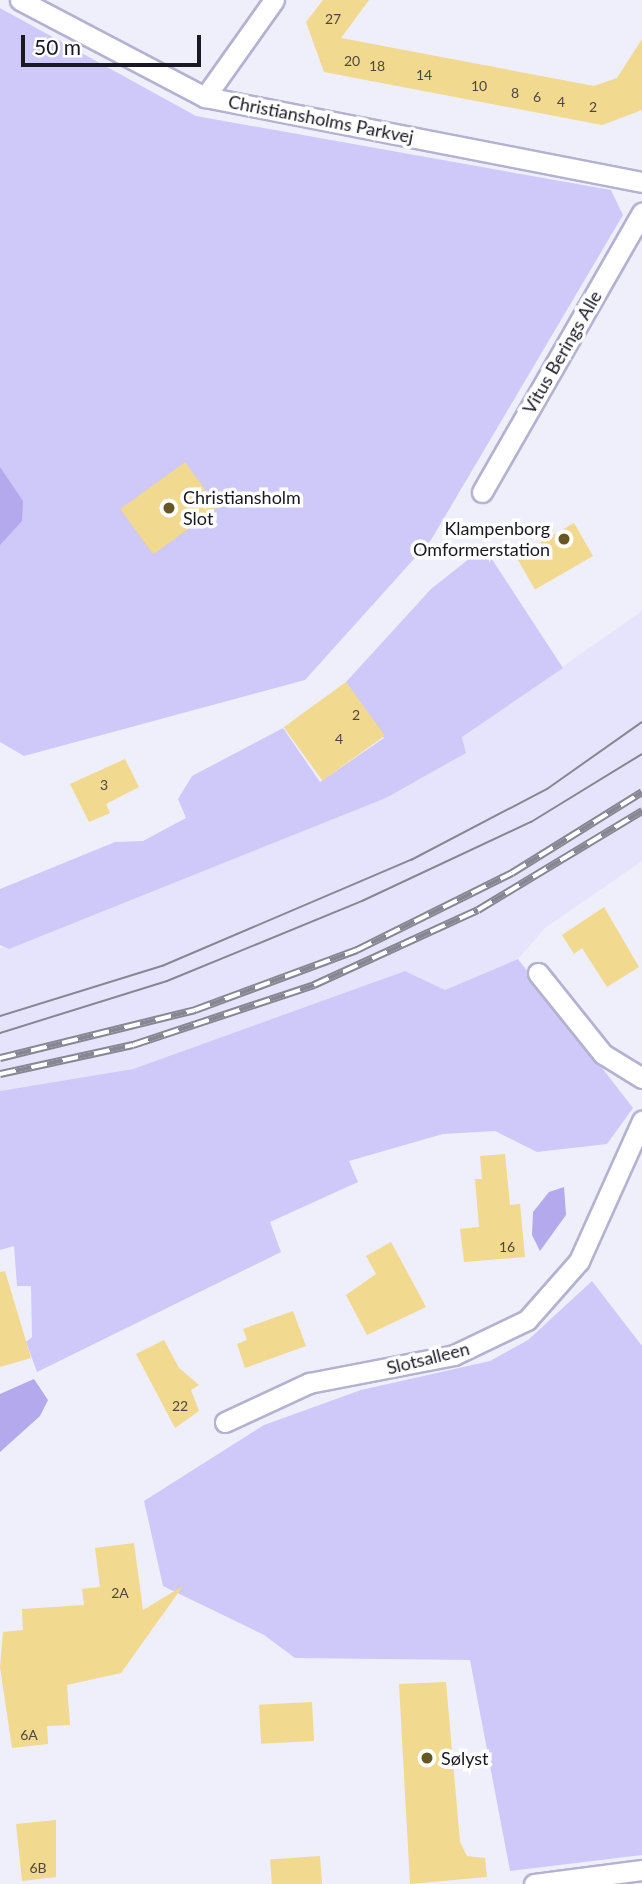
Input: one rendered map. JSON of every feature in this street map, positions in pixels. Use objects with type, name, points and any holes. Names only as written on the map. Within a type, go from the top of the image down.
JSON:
[{"type":"street","name":"Christiansholms Parkvej","points":[[20,0],[205,97],[642,182]]},
{"type":"street","points":[[205,97],[274,0]]},
{"type":"street","name":"Vitus Berings Alle","points":[[482,492],[642,213]]},
{"type":"street","points":[[538,973],[603,1054],[642,1078]]},
{"type":"street","name":"Slotsalleen","points":[[225,1422],[309,1383],[454,1355],[527,1320],[579,1261],[642,1121]]},
{"type":"street","points":[[534,1884],[642,1870]]},
{"type":"shaded area","points":[[0,8],[196,116],[611,190],[623,215],[431,540],[305,680],[24,756],[0,742]]},
{"type":"shaded area","points":[[0,467],[23,501],[22,521],[0,545]]},
{"type":"shaded area","points":[[484,547],[563,668],[462,737],[466,753],[386,798],[9,949],[0,945],[0,889],[115,842],[143,841],[186,818],[178,799],[192,776],[283,728],[320,782],[384,738],[346,682],[431,589]]},
{"type":"shaded area","points":[[642,611],[642,861],[545,928],[518,959],[445,990],[405,971],[133,1069],[0,1091],[0,948],[386,798],[466,753],[462,737]]},
{"type":"shaded area","points":[[518,959],[633,1108],[607,1144],[537,1152],[495,1131],[443,1134],[349,1161],[358,1182],[270,1222],[281,1252],[37,1372],[26,1342],[32,1337],[31,1286],[17,1286],[14,1246],[0,1250],[0,1091],[133,1069],[405,971],[445,990]]},
{"type":"shaded area","points":[[564,1187],[566,1215],[540,1251],[532,1235],[533,1212],[549,1192]]},
{"type":"shaded area","points":[[592,1281],[642,1346],[642,1855],[510,1871],[470,1660],[295,1658],[264,1635],[163,1586],[144,1501],[264,1425],[361,1390],[490,1361],[528,1340]]},
{"type":"shaded area","points":[[34,1379],[48,1400],[40,1416],[0,1452],[0,1394]]},
{"type":"building","points":[[323,0],[369,0],[341,38],[594,86],[617,78],[642,39],[642,110],[602,125],[324,72],[306,22]]},
{"type":"building","name":"Christiansholm Slot","points":[[185,462],[218,507],[153,554],[120,509]]},
{"type":"building","name":"Klampenborg Omformerstation","points":[[574,523],[593,556],[535,589],[516,556]]},
{"type":"building","points":[[346,682],[385,735],[322,781],[284,727]]},
{"type":"building","points":[[125,759],[139,787],[106,804],[110,813],[89,822],[70,784]]},
{"type":"building","points":[[604,907],[639,967],[607,987],[582,948],[574,954],[562,935]]},
{"type":"building","points":[[505,1154],[510,1205],[520,1204],[525,1257],[464,1262],[460,1229],[479,1227],[475,1179],[482,1179],[480,1156]]},
{"type":"building","points":[[391,1242],[426,1307],[367,1335],[346,1295],[376,1274],[366,1256]]},
{"type":"building","points":[[5,1271],[31,1358],[0,1367],[0,1272]]},
{"type":"building","points":[[293,1311],[306,1346],[245,1368],[237,1344],[247,1340],[243,1329]]},
{"type":"building","points":[[164,1340],[179,1368],[199,1385],[191,1390],[199,1411],[175,1428],[136,1354]]},
{"type":"building","points":[[134,1543],[143,1610],[183,1586],[121,1673],[67,1685],[70,1725],[47,1726],[48,1744],[12,1748],[0,1667],[3,1632],[23,1630],[22,1609],[84,1605],[82,1589],[100,1587],[95,1548]]},
{"type":"building","name":"Sølyst","points":[[446,1682],[460,1842],[467,1856],[485,1858],[487,1877],[410,1884],[399,1684]]},
{"type":"building","points":[[312,1702],[314,1741],[261,1744],[259,1705]]},
{"type":"building","points":[[56,1820],[56,1877],[22,1881],[16,1824]]},
{"type":"building","points":[[320,1856],[322,1884],[272,1884],[270,1859]]},
{"type":"tram line","points":[[0,1016],[162,966],[411,860],[547,789],[642,722]]},
{"type":"tram line","points":[[0,1033],[167,981],[362,901],[531,822],[642,754]]},
{"type":"railway","points":[[0,1058],[195,1010],[357,950],[512,873],[642,792]]},
{"type":"railway","points":[[0,1074],[133,1045],[314,985],[478,910],[642,811]]},
{"type":"place","name":"Christiansholm Slot","points":[[169,508]]},
{"type":"place","name":"Klampenborg Omformerstation","points":[[564,539]]},
{"type":"place","name":"Sølyst","points":[[427,1758]]}]
